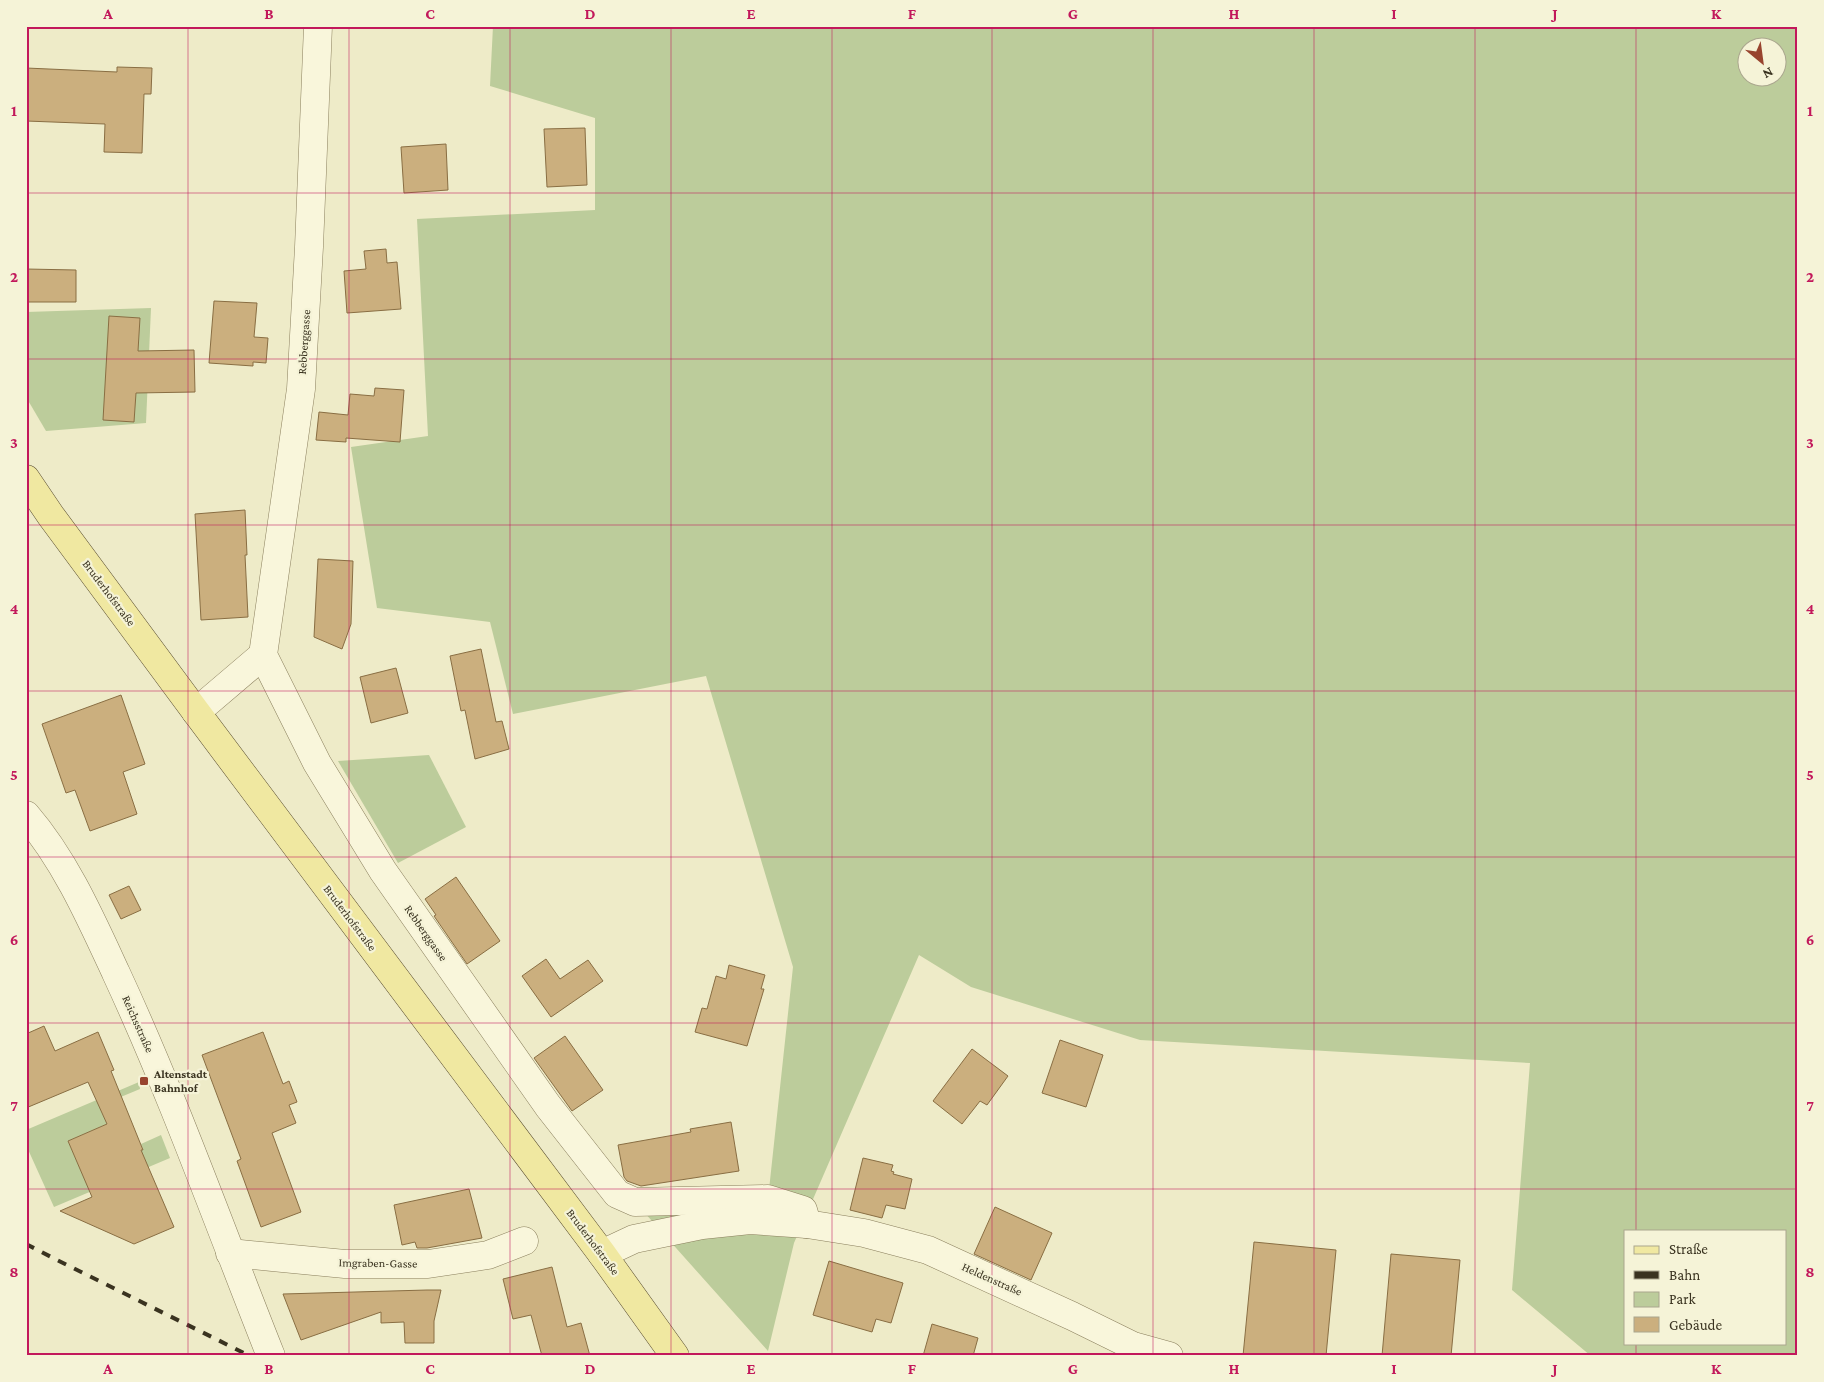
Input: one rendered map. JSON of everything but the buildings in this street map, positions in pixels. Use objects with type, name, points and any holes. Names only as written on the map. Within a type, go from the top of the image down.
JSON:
[{"type":"main road","name":"Bruderhofstraße","points":[[26,479],[51,516],[118,604],[196,712],[602,1254],[675,1356]]},
{"type":"street","name":"Rebberggasse","points":[[318,26],[301,389],[263,655],[317,763],[383,871],[548,1106],[617,1194],[635,1202],[768,1199],[803,1210],[808,1224]]},
{"type":"street","points":[[196,712],[263,655]]},
{"type":"street","name":"Reichsstraße","points":[[26,815],[36,826],[65,873],[110,960],[168,1090],[230,1253],[272,1356]]},
{"type":"street","name":"Heldenstraße","points":[[602,1254],[634,1239],[702,1225],[750,1220],[808,1224],[864,1233],[928,1250],[1133,1346],[1169,1356]]},
{"type":"street","name":"Imgraben-Gasse","points":[[230,1253],[345,1264],[428,1264],[488,1255],[524,1241]]},
{"type":"green space","points":[[493,26],[1798,26],[1798,1356],[1591,1356],[1512,1290],[1530,1063],[1140,1040],[971,987],[919,955],[794,1243],[768,1351],[635,1202],[768,1199],[793,967],[706,676],[513,714],[490,622],[377,608],[351,447],[428,436],[417,219],[595,210],[595,118],[490,86]]},
{"type":"green space","points":[[151,308],[146,423],[46,431],[26,397],[26,312]]},
{"type":"green space","points":[[429,755],[466,827],[398,863],[338,761]]},
{"type":"green space","points":[[139,1082],[140,1089],[99,1106],[107,1124],[68,1141],[83,1175],[143,1150],[141,1144],[161,1135],[170,1158],[54,1207],[26,1145],[26,1130]]},
{"type":"railway","points":[[26,1244],[250,1356]]},
{"type":"place","name":"Altenstadt Bahnhof","points":[[144,1081]]}]
